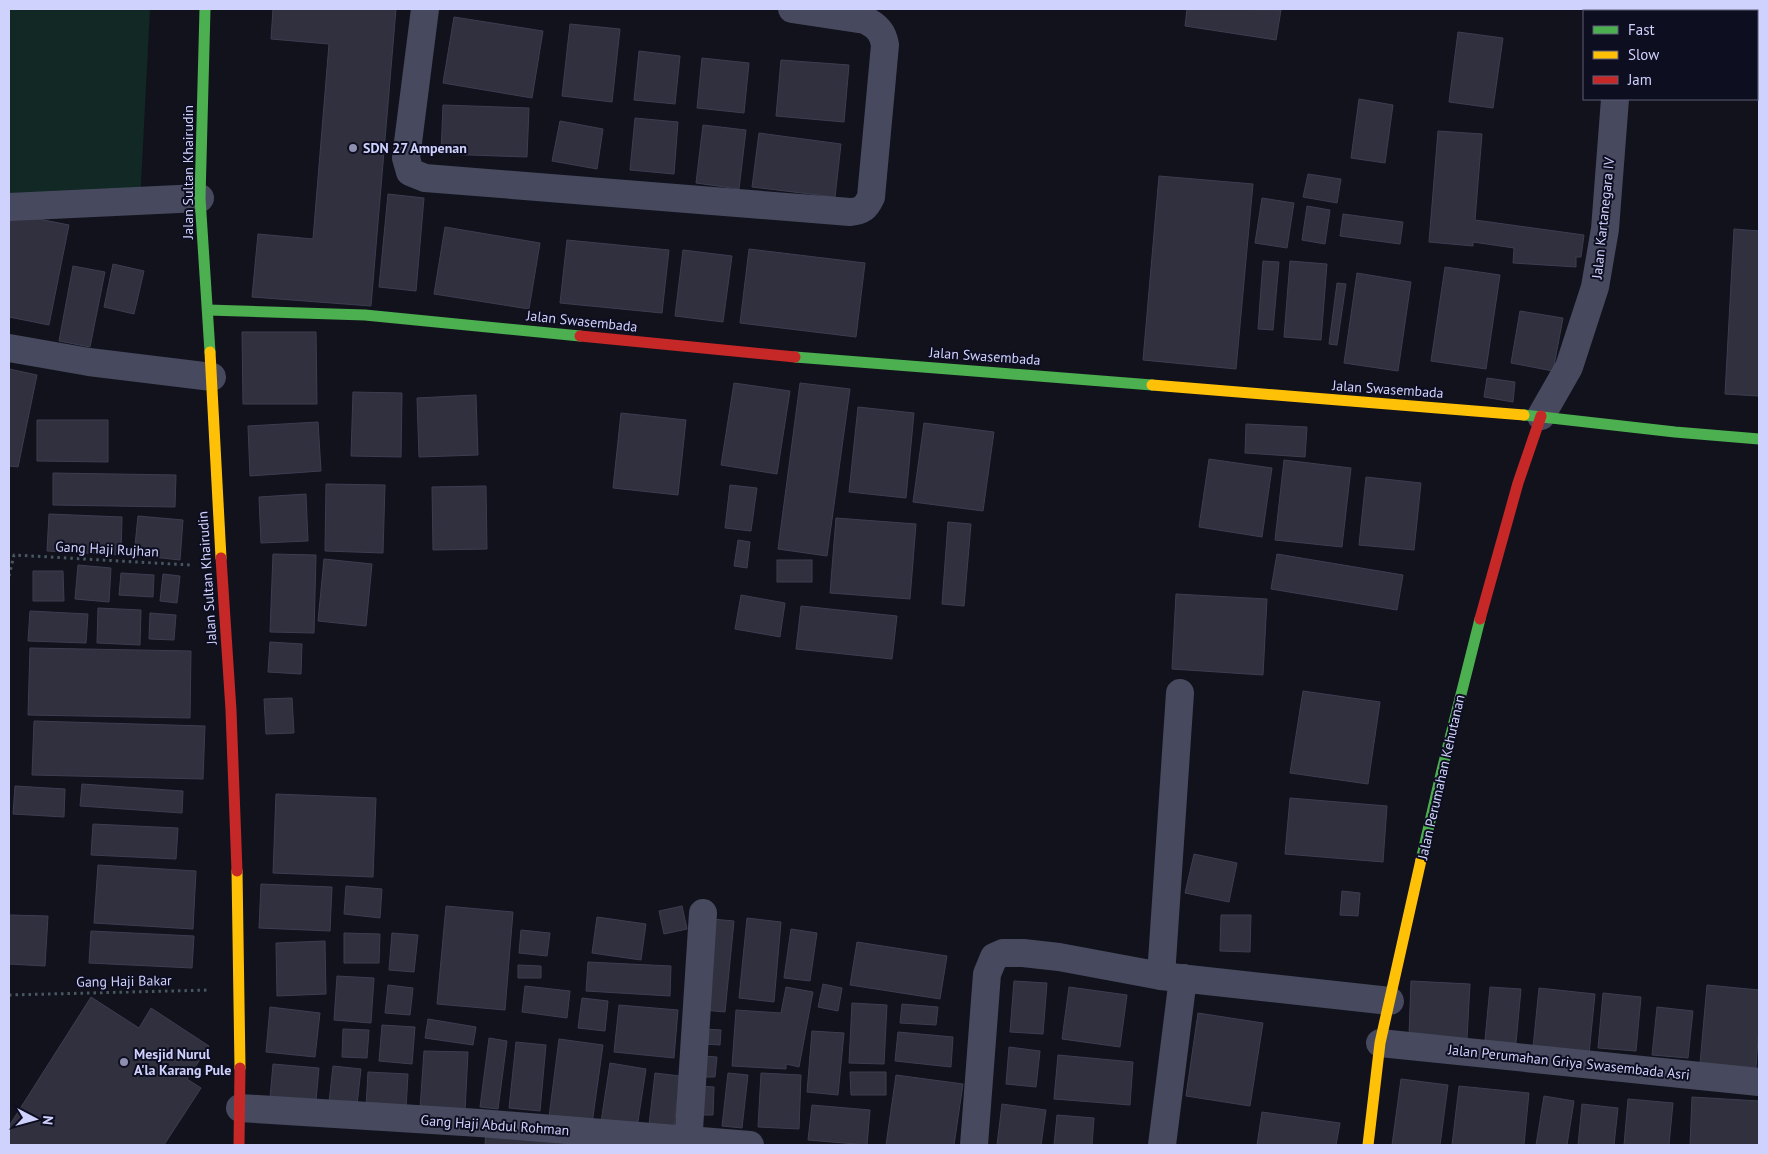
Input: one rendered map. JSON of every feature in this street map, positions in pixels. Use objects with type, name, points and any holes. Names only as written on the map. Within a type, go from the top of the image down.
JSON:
[{"type":"street","name":"Jalan Sultan Khairudin","points":[[205,9],[200,198],[212,377],[220,567],[231,710],[241,990],[239,1145]]},
{"type":"street","points":[[425,9],[406,158],[410,172],[425,178],[860,211],[867,206],[872,198],[885,45],[884,35],[874,24],[864,20],[792,9]]},
{"type":"street","name":"Jalan Kartanegara IV","points":[[1541,416],[1569,367],[1595,287],[1605,229],[1615,100]]},
{"type":"street","points":[[9,207],[200,198]]},
{"type":"street","name":"Jalan Swasembada","points":[[208,310],[366,315],[748,353],[1541,416],[1674,432],[1759,439]]},
{"type":"street","points":[[9,348],[89,362],[212,377]]},
{"type":"street","name":"Jalan Perumahan Kehutanan","points":[[1368,1145],[1380,1043],[1442,770],[1487,590],[1518,483],[1541,416]]},
{"type":"street","points":[[1162,1145],[1172,977],[1180,693]]},
{"type":"street","points":[[688,1143],[703,913]]},
{"type":"street","points":[[974,1145],[987,974],[994,957],[1003,953],[1059,957],[1172,977],[1390,1000]]},
{"type":"street","name":"Jalan Perumahan Griya Swasembada Asri","points":[[1380,1043],[1759,1082]]},
{"type":"street","name":"Gang Haji Abdul Rohman","points":[[240,1108],[480,1123],[688,1143],[750,1145]]},
{"type":"path","name":"Gang Haji Rujhan","points":[[9,576],[14,555],[220,567]]},
{"type":"path","name":"Gang Haji Bakar","points":[[9,995],[241,990]]},
{"type":"green space","points":[[9,9],[150,9],[140,203],[9,197]]},
{"type":"building","points":[[273,9],[396,9],[371,306],[252,297],[258,234],[313,239],[329,44],[271,39]]},
{"type":"building","points":[[1187,9],[1281,10],[1276,40],[1185,26]]},
{"type":"building","points":[[454,17],[543,31],[532,98],[443,83]]},
{"type":"building","points":[[570,24],[620,29],[612,102],[562,96]]},
{"type":"building","points":[[1458,32],[1503,38],[1493,108],[1449,102]]},
{"type":"building","points":[[639,51],[680,56],[675,104],[634,100]]},
{"type":"building","points":[[702,58],[749,63],[744,113],[697,108]]},
{"type":"building","points":[[781,60],[849,65],[844,122],[776,116]]},
{"type":"building","points":[[1359,99],[1393,105],[1385,163],[1351,158]]},
{"type":"building","points":[[443,105],[529,108],[527,157],[441,154]]},
{"type":"building","points":[[635,118],[678,122],[674,174],[630,170]]},
{"type":"building","points":[[560,121],[603,129],[597,169],[552,161]]},
{"type":"building","points":[[703,125],[746,130],[739,189],[696,183]]},
{"type":"building","points":[[1438,131],[1482,134],[1475,220],[1584,235],[1581,257],[1576,257],[1576,267],[1513,263],[1514,248],[1473,242],[1473,246],[1429,242]]},
{"type":"building","points":[[759,133],[841,144],[835,197],[752,187]]},
{"type":"building","points":[[1308,174],[1341,179],[1337,203],[1303,197]]},
{"type":"building","points":[[1159,176],[1253,184],[1236,369],[1143,360]]},
{"type":"building","points":[[388,194],[424,198],[416,291],[379,287]]},
{"type":"building","points":[[1262,198],[1294,203],[1287,248],[1255,243]]},
{"type":"building","points":[[1307,206],[1330,210],[1325,244],[1302,240]]},
{"type":"building","points":[[9,213],[69,225],[49,325],[9,317]]},
{"type":"building","points":[[1343,214],[1403,222],[1400,244],[1340,236]]},
{"type":"building","points":[[445,227],[540,243],[529,309],[434,294]]},
{"type":"building","points":[[1734,229],[1759,231],[1759,396],[1725,394]]},
{"type":"building","points":[[567,240],[669,250],[662,313],[560,303]]},
{"type":"building","points":[[749,249],[865,263],[856,337],[740,323]]},
{"type":"building","points":[[683,250],[732,256],[723,322],[675,316]]},
{"type":"building","points":[[1263,261],[1279,262],[1273,330],[1258,329]]},
{"type":"building","points":[[1290,261],[1327,264],[1321,340],[1284,337]]},
{"type":"building","points":[[113,264],[144,271],[134,314],[104,307]]},
{"type":"building","points":[[73,266],[105,272],[90,347],[59,341]]},
{"type":"building","points":[[1445,267],[1500,275],[1486,369],[1431,361]]},
{"type":"building","points":[[1357,273],[1411,282],[1398,371],[1344,363]]},
{"type":"building","points":[[1337,283],[1346,284],[1337,345],[1329,344]]},
{"type":"building","points":[[1520,311],[1563,318],[1553,371],[1511,363]]},
{"type":"building","points":[[242,332],[316,332],[317,404],[243,404]]},
{"type":"building","points":[[9,369],[37,375],[18,467],[9,466]]},
{"type":"building","points":[[1487,378],[1515,382],[1513,402],[1484,397]]},
{"type":"building","points":[[734,383],[790,391],[777,474],[721,465]]},
{"type":"building","points":[[800,383],[850,389],[827,556],[778,549]]},
{"type":"building","points":[[353,392],[402,393],[401,457],[351,456]]},
{"type":"building","points":[[476,395],[478,455],[419,457],[417,398]]},
{"type":"building","points":[[858,407],[914,413],[906,498],[849,492]]},
{"type":"building","points":[[621,413],[686,420],[678,495],[613,488]]},
{"type":"building","points":[[37,420],[108,420],[108,462],[37,461]]},
{"type":"building","points":[[318,422],[321,471],[250,476],[248,426]]},
{"type":"building","points":[[924,423],[994,432],[983,511],[913,502]]},
{"type":"building","points":[[1246,424],[1307,427],[1305,457],[1245,453]]},
{"type":"building","points":[[1209,459],[1272,468],[1262,537],[1199,527]]},
{"type":"building","points":[[1284,460],[1351,468],[1342,547],[1275,540]]},
{"type":"building","points":[[53,473],[176,475],[175,507],[53,505]]},
{"type":"building","points":[[1366,477],[1421,483],[1414,550],[1359,545]]},
{"type":"building","points":[[326,484],[385,485],[383,553],[325,551]]},
{"type":"building","points":[[730,485],[757,488],[751,531],[725,528]]},
{"type":"building","points":[[486,486],[487,549],[433,550],[432,487]]},
{"type":"building","points":[[306,494],[308,541],[261,543],[259,497]]},
{"type":"building","points":[[49,514],[122,517],[121,555],[47,551]]},
{"type":"building","points":[[138,516],[183,520],[180,560],[134,555]]},
{"type":"building","points":[[836,518],[916,524],[910,599],[830,593]]},
{"type":"building","points":[[948,522],[971,524],[964,606],[942,604]]},
{"type":"building","points":[[738,540],[750,542],[747,568],[734,566]]},
{"type":"building","points":[[273,554],[316,555],[314,633],[270,632]]},
{"type":"building","points":[[1277,554],[1403,575],[1397,610],[1271,589]]},
{"type":"building","points":[[324,559],[372,564],[366,626],[318,621]]},
{"type":"building","points":[[777,560],[812,560],[812,582],[777,582]]},
{"type":"building","points":[[78,565],[111,568],[109,602],[75,599]]},
{"type":"building","points":[[33,571],[63,571],[64,601],[33,601]]},
{"type":"building","points":[[121,573],[154,575],[153,597],[119,595]]},
{"type":"building","points":[[163,574],[180,576],[177,603],[160,601]]},
{"type":"building","points":[[1176,594],[1267,599],[1263,675],[1172,669]]},
{"type":"building","points":[[741,595],[785,603],[780,637],[735,629]]},
{"type":"building","points":[[801,606],[897,616],[892,659],[796,649]]},
{"type":"building","points":[[98,608],[141,610],[140,645],[97,643]]},
{"type":"building","points":[[30,611],[88,614],[86,643],[28,641]]},
{"type":"building","points":[[150,613],[176,615],[174,640],[149,639]]},
{"type":"building","points":[[270,642],[302,644],[301,674],[268,672]]},
{"type":"building","points":[[30,648],[191,651],[190,718],[28,715]]},
{"type":"building","points":[[1303,691],[1380,702],[1368,784],[1290,773]]},
{"type":"building","points":[[292,698],[294,733],[266,734],[264,699]]},
{"type":"building","points":[[34,721],[205,726],[203,779],[32,775]]},
{"type":"building","points":[[82,784],[183,791],[182,813],[80,806]]},
{"type":"building","points":[[15,786],[65,789],[64,817],[13,814]]},
{"type":"building","points":[[276,794],[376,798],[373,877],[273,873]]},
{"type":"building","points":[[1290,798],[1387,806],[1383,862],[1285,854]]},
{"type":"building","points":[[93,824],[178,828],[176,859],[91,855]]},
{"type":"building","points":[[1194,854],[1237,863],[1229,902],[1185,893]]},
{"type":"building","points":[[98,865],[196,871],[193,929],[94,923]]},
{"type":"building","points":[[261,884],[332,887],[330,931],[259,928]]},
{"type":"building","points":[[346,886],[382,889],[380,918],[344,914]]},
{"type":"building","points":[[1342,891],[1360,893],[1358,916],[1340,915]]},
{"type":"building","points":[[446,906],[513,912],[505,1010],[437,1004]]},
{"type":"building","points":[[682,906],[687,929],[664,934],[659,911]]},
{"type":"building","points":[[9,915],[48,916],[45,966],[9,964]]},
{"type":"building","points":[[1221,915],[1251,915],[1250,952],[1220,951]]},
{"type":"building","points":[[597,917],[646,924],[641,960],[592,953]]},
{"type":"building","points":[[747,918],[781,922],[774,1002],[739,998]]},
{"type":"building","points":[[712,919],[734,921],[725,1012],[704,1010]]},
{"type":"building","points":[[791,929],[817,933],[810,981],[784,978]]},
{"type":"building","points":[[521,930],[550,933],[547,956],[519,953]]},
{"type":"building","points":[[91,931],[194,936],[192,968],[89,963]]},
{"type":"building","points":[[344,933],[380,934],[379,963],[344,963]]},
{"type":"building","points":[[392,933],[418,935],[414,972],[389,970]]},
{"type":"building","points":[[325,941],[326,994],[277,996],[276,943]]},
{"type":"building","points":[[857,942],[947,956],[940,999],[850,985]]},
{"type":"building","points":[[588,962],[671,966],[670,996],[586,991]]},
{"type":"building","points":[[518,965],[541,966],[541,978],[518,978]]},
{"type":"building","points":[[337,976],[374,978],[371,1023],[334,1020]]},
{"type":"building","points":[[1014,981],[1047,983],[1043,1034],[1010,1032]]},
{"type":"building","points":[[1411,981],[1470,984],[1467,1039],[1409,1036]]},
{"type":"building","points":[[823,984],[842,988],[838,1011],[818,1007]]},
{"type":"building","points":[[388,985],[413,988],[410,1015],[385,1013]]},
{"type":"building","points":[[1707,985],[1759,990],[1756,1068],[1700,1064]]},
{"type":"building","points":[[525,986],[570,991],[567,1018],[522,1012]]},
{"type":"building","points":[[786,987],[813,992],[799,1067],[786,1064],[786,1069],[732,1066],[736,1010],[781,1013]]},
{"type":"building","points":[[1069,987],[1127,995],[1120,1047],[1062,1039]]},
{"type":"building","points":[[1490,987],[1521,989],[1516,1043],[1485,1040]]},
{"type":"building","points":[[1539,988],[1595,994],[1589,1054],[1533,1048]]},
{"type":"building","points":[[1603,993],[1641,997],[1636,1051],[1598,1048]]},
{"type":"building","name":"Mesjid Nurul A'la Karang Pule","points":[[91,997],[139,1028],[151,1008],[209,1046],[187,1079],[201,1088],[164,1145],[9,1145],[9,1126]]},
{"type":"building","points":[[582,998],[608,1001],[605,1031],[578,1028]]},
{"type":"building","points":[[852,1003],[887,1005],[884,1064],[849,1063]]},
{"type":"building","points":[[902,1004],[938,1007],[936,1025],[900,1023]]},
{"type":"building","points":[[619,1005],[678,1010],[674,1058],[614,1052]]},
{"type":"building","points":[[270,1007],[320,1013],[315,1057],[266,1052]]},
{"type":"building","points":[[1657,1007],[1693,1011],[1688,1058],[1652,1055]]},
{"type":"building","points":[[1198,1013],[1263,1023],[1250,1106],[1186,1096]]},
{"type":"building","points":[[428,1019],[476,1027],[473,1045],[425,1038]]},
{"type":"building","points":[[382,1025],[415,1027],[412,1064],[379,1061]]},
{"type":"building","points":[[343,1029],[369,1030],[367,1058],[342,1057]]},
{"type":"building","points":[[705,1029],[721,1030],[720,1045],[704,1044]]},
{"type":"building","points":[[812,1031],[844,1033],[838,1095],[807,1092]]},
{"type":"building","points":[[898,1032],[953,1037],[951,1067],[895,1061]]},
{"type":"building","points":[[489,1038],[507,1041],[498,1109],[480,1107]]},
{"type":"building","points":[[559,1039],[603,1045],[592,1124],[549,1117]]},
{"type":"building","points":[[516,1042],[546,1045],[540,1111],[509,1108]]},
{"type":"building","points":[[1009,1047],[1040,1051],[1036,1087],[1006,1084]]},
{"type":"building","points":[[424,1051],[468,1052],[465,1112],[420,1109]]},
{"type":"building","points":[[1058,1055],[1133,1062],[1130,1105],[1054,1099]]},
{"type":"building","points":[[703,1056],[717,1057],[715,1077],[702,1077]]},
{"type":"building","points":[[610,1063],[646,1069],[637,1128],[601,1122]]},
{"type":"building","points":[[273,1064],[319,1068],[316,1101],[270,1098]]},
{"type":"building","points":[[333,1066],[361,1069],[357,1105],[329,1102]]},
{"type":"building","points":[[368,1072],[408,1074],[406,1109],[366,1107]]},
{"type":"building","points":[[850,1072],[886,1072],[886,1095],[851,1095]]},
{"type":"building","points":[[655,1073],[680,1076],[674,1128],[649,1125]]},
{"type":"building","points":[[728,1073],[748,1075],[742,1128],[722,1126]]},
{"type":"building","points":[[761,1073],[801,1075],[799,1129],[758,1127]]},
{"type":"building","points":[[896,1075],[963,1084],[954,1145],[886,1145]]},
{"type":"building","points":[[1401,1079],[1448,1085],[1440,1145],[1392,1145]]},
{"type":"building","points":[[697,1086],[714,1087],[713,1115],[696,1115]]},
{"type":"building","points":[[1459,1086],[1529,1093],[1524,1145],[1452,1145]]},
{"type":"building","points":[[1544,1096],[1574,1101],[1567,1145],[1536,1145]]},
{"type":"building","points":[[1692,1097],[1759,1101],[1759,1145],[1690,1145]]},
{"type":"building","points":[[1628,1099],[1673,1103],[1669,1145],[1624,1145]]},
{"type":"building","points":[[1002,1104],[1046,1110],[1041,1145],[997,1145]]},
{"type":"building","points":[[1582,1104],[1618,1108],[1614,1145],[1578,1145]]},
{"type":"building","points":[[812,1105],[870,1110],[867,1145],[808,1140]]},
{"type":"building","points":[[1262,1112],[1340,1123],[1336,1145],[1257,1145]]},
{"type":"building","points":[[1057,1115],[1094,1118],[1092,1145],[1054,1145]]},
{"type":"building","points":[[486,1130],[593,1145],[485,1145]]},
{"type":"traffic: fast","points":[[205,9],[200,198],[210,352]]},
{"type":"traffic: fast","points":[[208,310],[365,315],[580,336]]},
{"type":"traffic: fast","points":[[795,357],[1152,385]]},
{"type":"traffic: fast","points":[[1524,415],[1675,432],[1759,439]]},
{"type":"traffic: fast","points":[[1421,860],[1480,619]]},
{"type":"traffic: slow","points":[[210,352],[221,558]]},
{"type":"traffic: slow","points":[[1152,385],[1524,415]]},
{"type":"traffic: slow","points":[[1368,1145],[1380,1043],[1421,860]]},
{"type":"traffic: slow","points":[[237,871],[240,1068]]},
{"type":"traffic: jam","points":[[580,336],[795,357]]},
{"type":"traffic: jam","points":[[1480,619],[1518,483],[1541,416]]},
{"type":"traffic: jam","points":[[221,558],[231,710],[237,871]]},
{"type":"traffic: jam","points":[[239,1145],[240,1068]]},
{"type":"place","name":"SDN 27 Ampenan","points":[[353,148]]},
{"type":"place","name":"Mesjid Nurul A'la Karang Pule","points":[[124,1062]]}]
